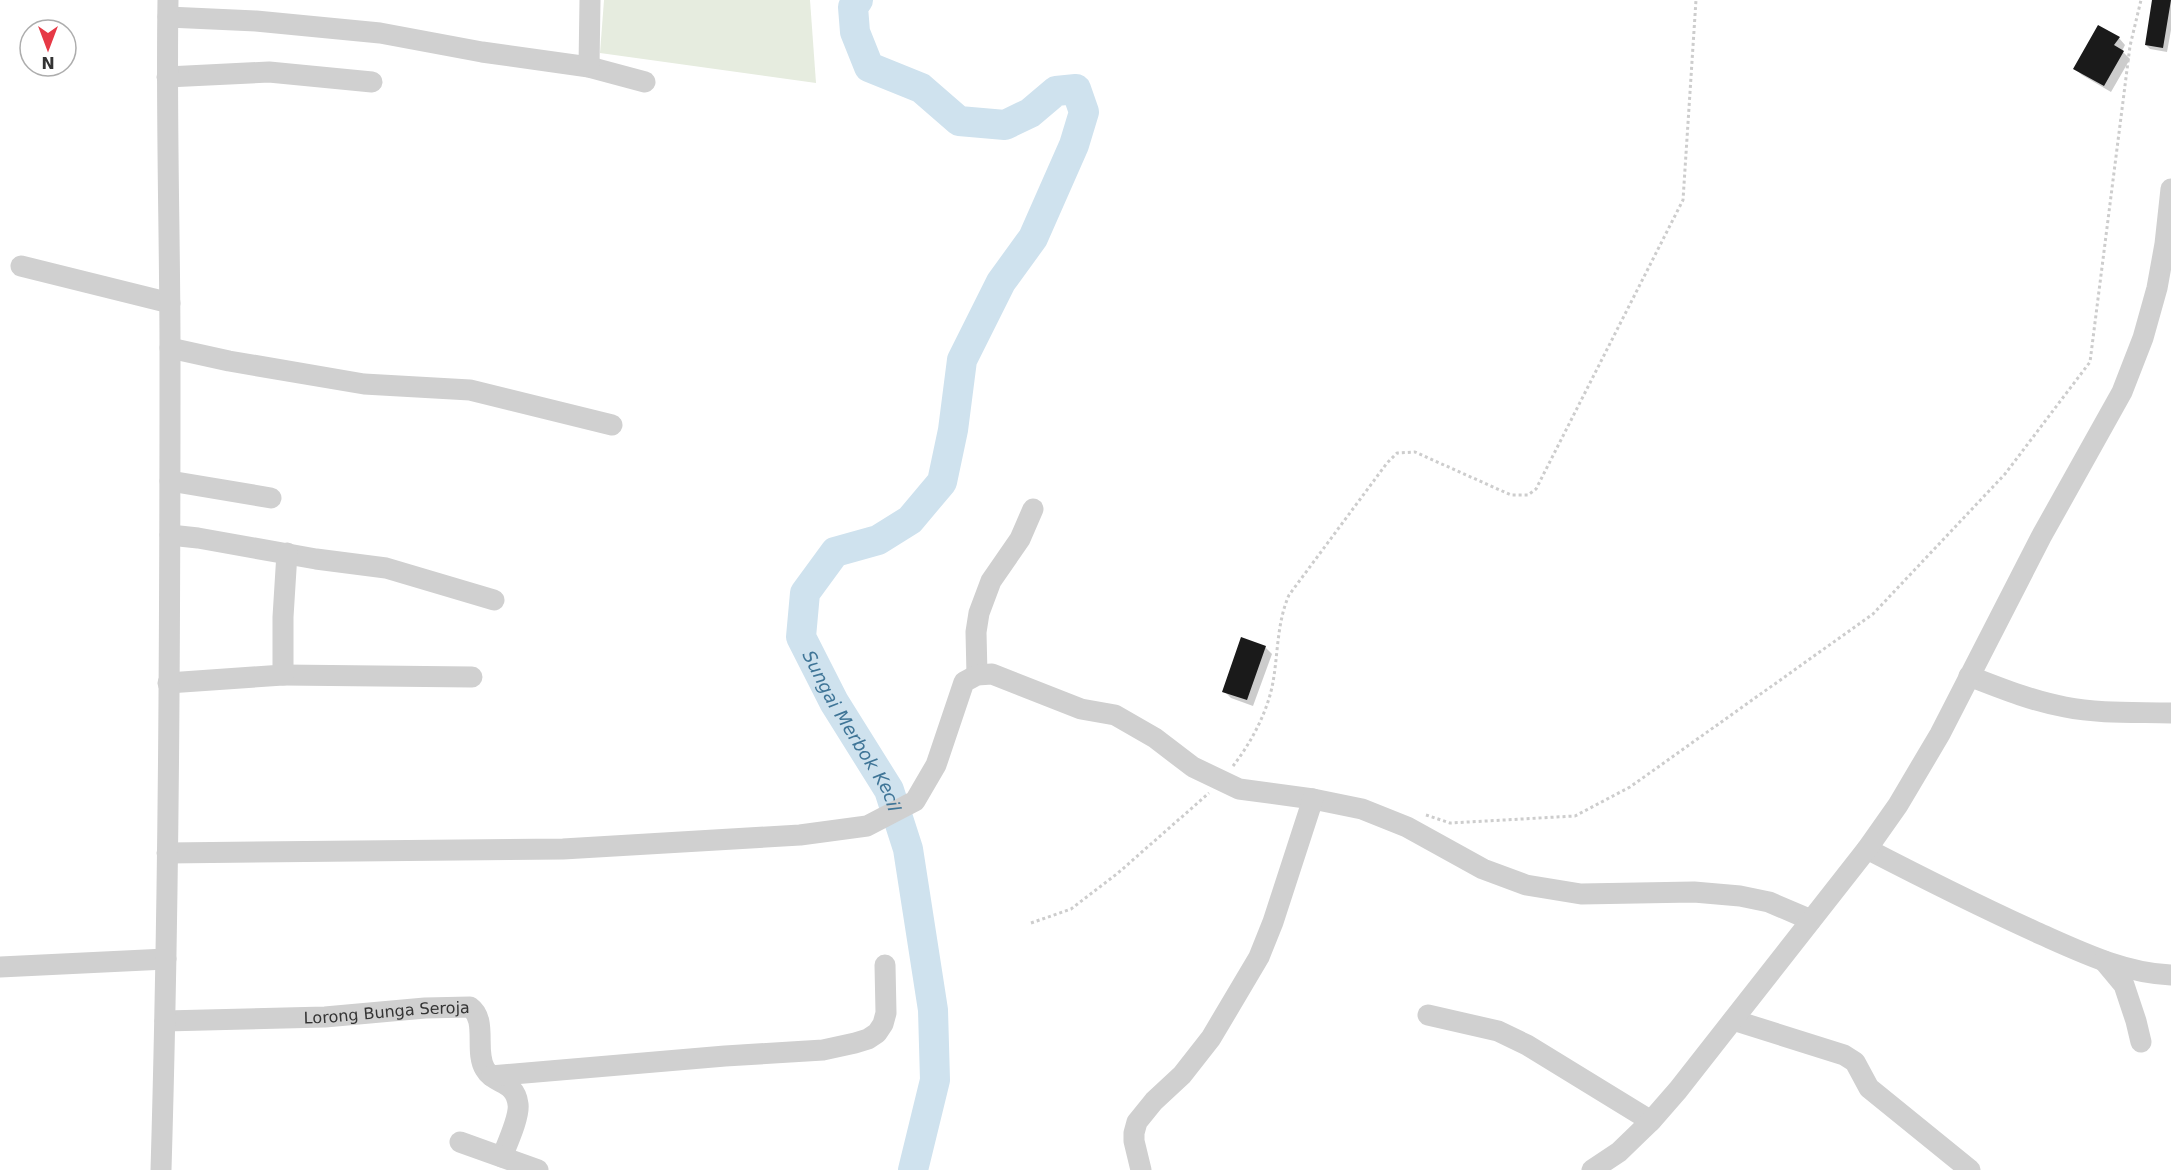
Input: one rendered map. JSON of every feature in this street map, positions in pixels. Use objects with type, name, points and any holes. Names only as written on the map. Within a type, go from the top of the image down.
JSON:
[{"type":"street","points":[[589,68],[590,0]]},
{"type":"street","points":[[161,1170],[166,958],[170,535],[168,9],[256,21],[380,33],[482,52],[589,68],[645,82]]},
{"type":"street","points":[[167,77],[269,72],[372,82]]},
{"type":"street","points":[[1592,1170],[1619,1152],[1651,1121],[1733,1020],[1867,849],[1898,805],[1940,734],[2057,508],[2122,392],[2144,338],[2157,288],[2171,189]]},
{"type":"street","points":[[21,266],[170,303]]},
{"type":"street","points":[[170,348],[229,361],[364,384],[470,390],[612,425]]},
{"type":"street","points":[[170,481],[271,498]]},
{"type":"street","points":[[977,675],[976,632],[979,613],[991,581],[1020,539],[1033,508]]},
{"type":"street","points":[[170,535],[198,537],[316,559],[386,568],[494,600]]},
{"type":"street","points":[[283,675],[282,617],[287,553]]},
{"type":"street","points":[[167,853],[564,849],[800,835],[867,826],[915,801],[936,765],[963,682],[977,675],[992,674],[1081,710],[1115,715],[1155,738],[1193,767],[1239,789],[1312,799],[1362,809],[1407,827],[1483,869],[1526,885],[1581,894],[1684,892],[1740,896],[1769,902],[1811,920]]},
{"type":"street","points":[[168,683],[283,675],[472,677]]},
{"type":"street","points":[[1969,676],[2020,695],[2067,708],[2091,711],[2171,713]]},
{"type":"street","points":[[1141,1170],[1134,1141],[1137,1122],[1154,1101],[1182,1075],[1211,1038],[1259,957],[1274,922],[1312,799]]},
{"type":"street","points":[[1867,849],[1992,914],[2104,961],[2150,973],[2171,975]]},
{"type":"street","points":[[0,967],[166,958]]},
{"type":"street","points":[[2104,961],[2124,985],[2141,1042]]},
{"type":"street","points":[[491,1076],[823,1050],[855,1043],[877,1033],[883,1024],[886,1013],[885,965]]},
{"type":"street","name":"Lorong Bunga Seroja","points":[[165,1021],[325,1017],[425,1008],[470,1007],[477,1015],[479,1024],[482,1063],[491,1076]]},
{"type":"street","points":[[1428,1015],[1498,1032],[1527,1045],[1651,1121]]},
{"type":"street","points":[[1733,1020],[1844,1055],[1855,1062],[1869,1088],[1970,1170]]},
{"type":"street","points":[[491,1076],[510,1086],[516,1095],[519,1107],[502,1157]]},
{"type":"street","points":[[460,1142],[538,1170]]},
{"type":"path","points":[[1031,923],[1071,909],[1119,873],[1221,781],[1241,756],[1260,722],[1273,685],[1284,608],[1289,595],[1387,463],[1397,453],[1415,452],[1511,495],[1528,495],[1536,489],[1683,200],[1696,0]]},
{"type":"path","points":[[1407,827],[1420,812],[1450,823],[1575,816],[1630,787],[1872,614],[2005,474],[2090,362],[2130,46],[2141,0]]},
{"type":"shaded area","points":[[604,0],[810,0],[816,83],[600,53]]},
{"type":"building","points":[[2152,0],[2171,0],[2163,48],[2145,45]]},
{"type":"building","points":[[2098,25],[2120,37],[2114,45],[2124,51],[2104,86],[2073,69]]},
{"type":"building","points":[[1241,637],[1266,646],[1247,700],[1222,692]]},
{"type":"waterway","name":"Sungai Merbok Kecil","points":[[858,0],[853,7],[855,32],[869,67],[921,88],[959,121],[1005,125],[1030,113],[1056,91],[1076,89],[1084,112],[1074,145],[1033,238],[1001,282],[962,360],[953,430],[942,482],[910,520],[878,540],[835,552],[805,593],[801,637],[834,702],[889,790],[908,849],[933,1010],[935,1080],[913,1170]]}]
